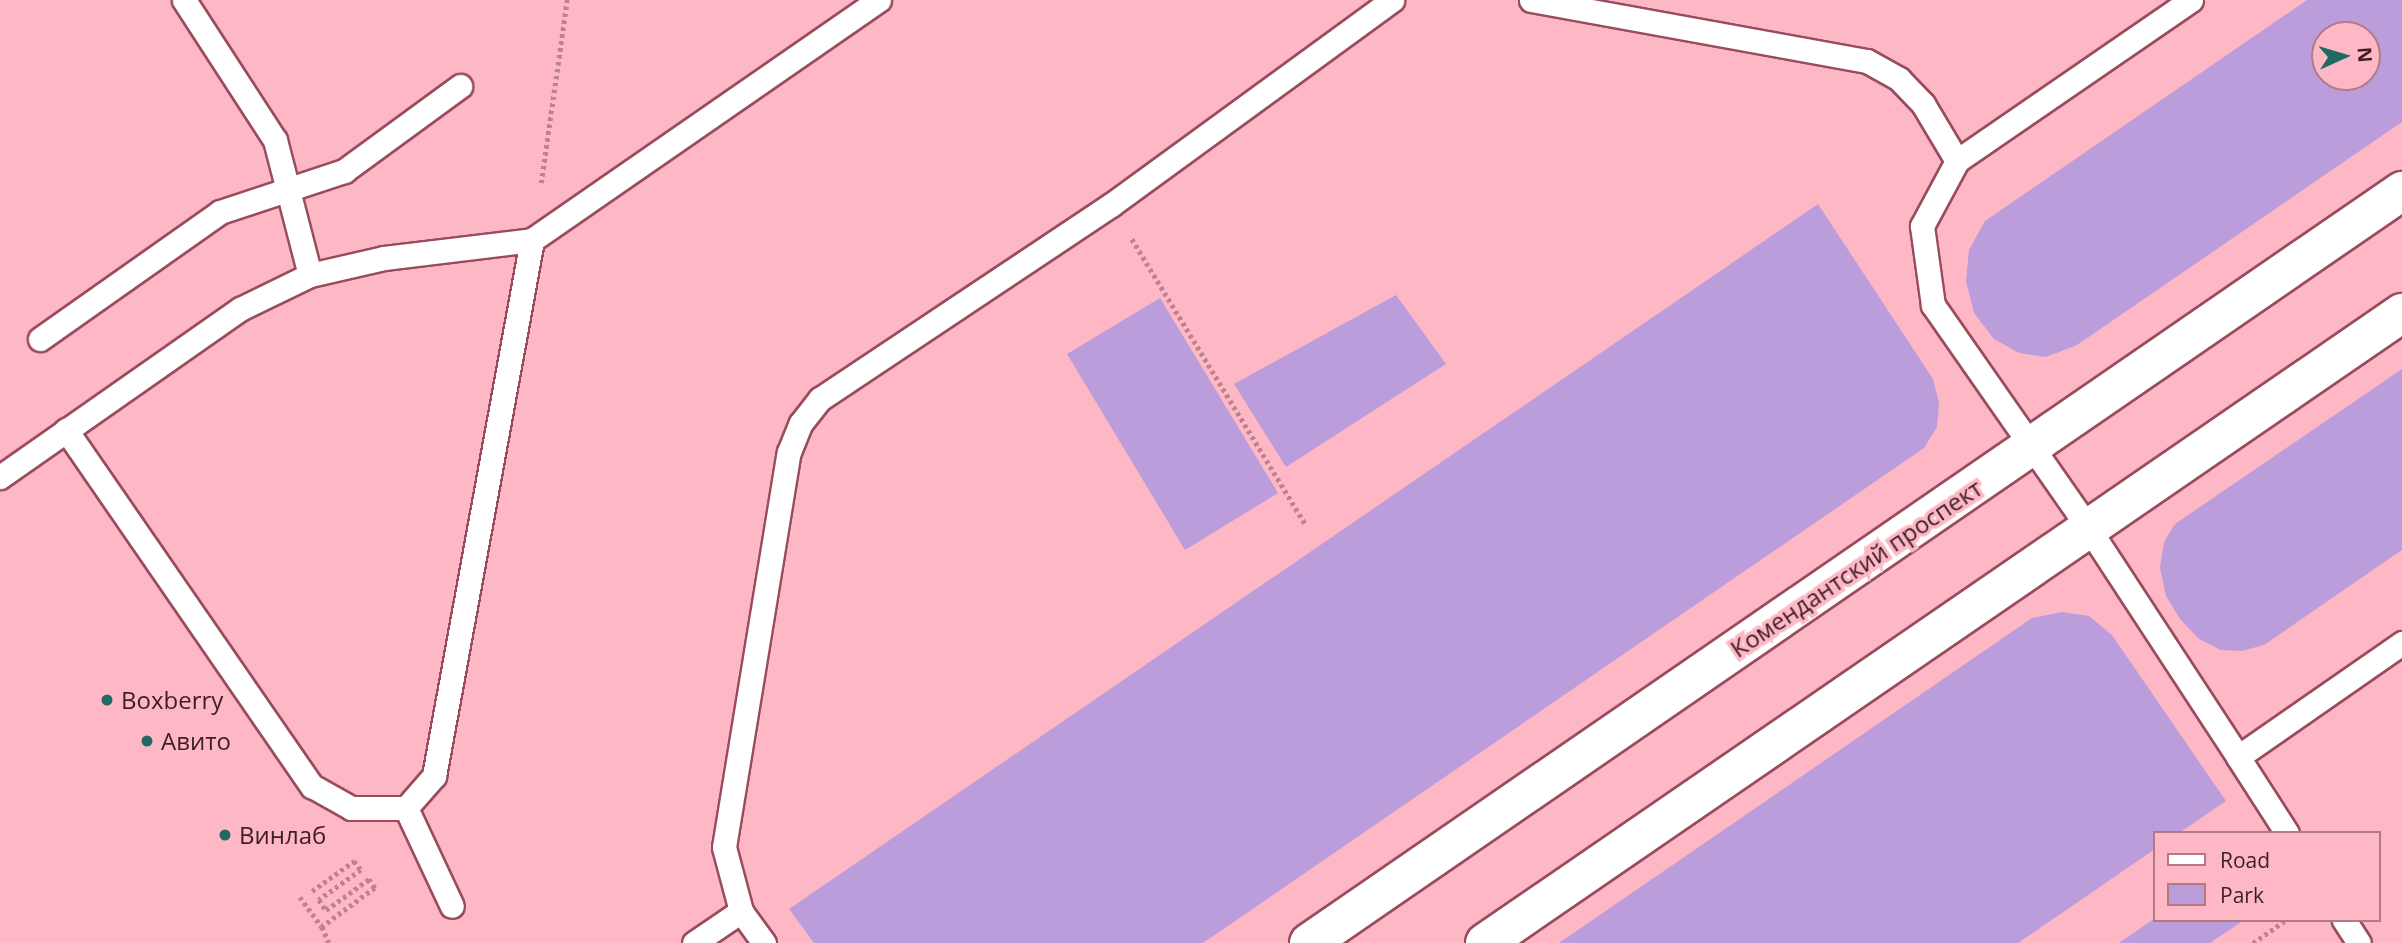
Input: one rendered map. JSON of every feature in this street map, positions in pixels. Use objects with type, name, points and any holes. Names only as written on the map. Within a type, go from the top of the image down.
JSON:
[{"type":"main road","name":"Комендантский проспект","points":[[1309,943],[2402,191]]},
{"type":"main road","points":[[1485,943],[2402,313]]},
{"type":"lane","points":[[184,0],[275,140],[310,275]]},
{"type":"lane","points":[[0,477],[240,309],[310,275],[384,258],[532,240],[879,0]]},
{"type":"lane","points":[[764,943],[741,911],[724,847],[789,452],[801,423],[820,399],[1111,205],[1392,0]]},
{"type":"lane","points":[[1531,0],[1867,61],[1899,79],[1923,104],[1957,161]]},
{"type":"lane","points":[[2177,4],[1957,161],[1922,226],[1933,306],[2089,528],[2286,831]]},
{"type":"lane","points":[[40,339],[220,212],[344,171],[460,86]]},
{"type":"lane","points":[[66,430],[312,786],[351,807],[406,808],[434,776],[532,240]]},
{"type":"lane","points":[[2238,757],[2402,642]]},
{"type":"lane","points":[[406,808],[452,906]]},
{"type":"lane","points":[[694,943],[741,911]]},
{"type":"lane","points":[[2345,922],[2359,943]]},
{"type":"path","points":[[532,240],[567,0]]},
{"type":"path","points":[[1111,205],[1306,525]]},
{"type":"path","points":[[312,891],[354,861],[360,870],[318,900],[326,910],[369,879],[375,888],[322,928]]},
{"type":"path","points":[[300,897],[329,943]]},
{"type":"path","points":[[2253,943],[2283,922]]},
{"type":"green space","points":[[2307,0],[2402,0],[2402,122],[2077,345],[2046,357],[2019,353],[1994,339],[1974,313],[1966,281],[1969,250],[1985,221]]},
{"type":"green space","points":[[1818,204],[1933,379],[1939,403],[1937,427],[1924,448],[1203,943],[814,943],[789,909]]},
{"type":"green space","points":[[1396,295],[1446,364],[1286,467],[1234,384]]},
{"type":"green space","points":[[1160,298],[1278,493],[1185,550],[1067,354]]},
{"type":"green space","points":[[2402,369],[2402,550],[2264,645],[2242,651],[2221,650],[2199,639],[2180,619],[2166,596],[2160,568],[2164,542],[2175,524]]},
{"type":"green space","points":[[2062,612],[2089,616],[2112,635],[2226,801],[2182,831],[2154,831],[2154,850],[2018,943],[1559,943],[2032,618]]},
{"type":"green space","points":[[2154,919],[2154,922],[2241,922],[2210,943],[2119,943]]},
{"type":"place","name":"Boxberry","points":[[107,700]]},
{"type":"place","name":"Авито","points":[[147,741]]},
{"type":"place","name":"Винлаб","points":[[225,835]]}]
